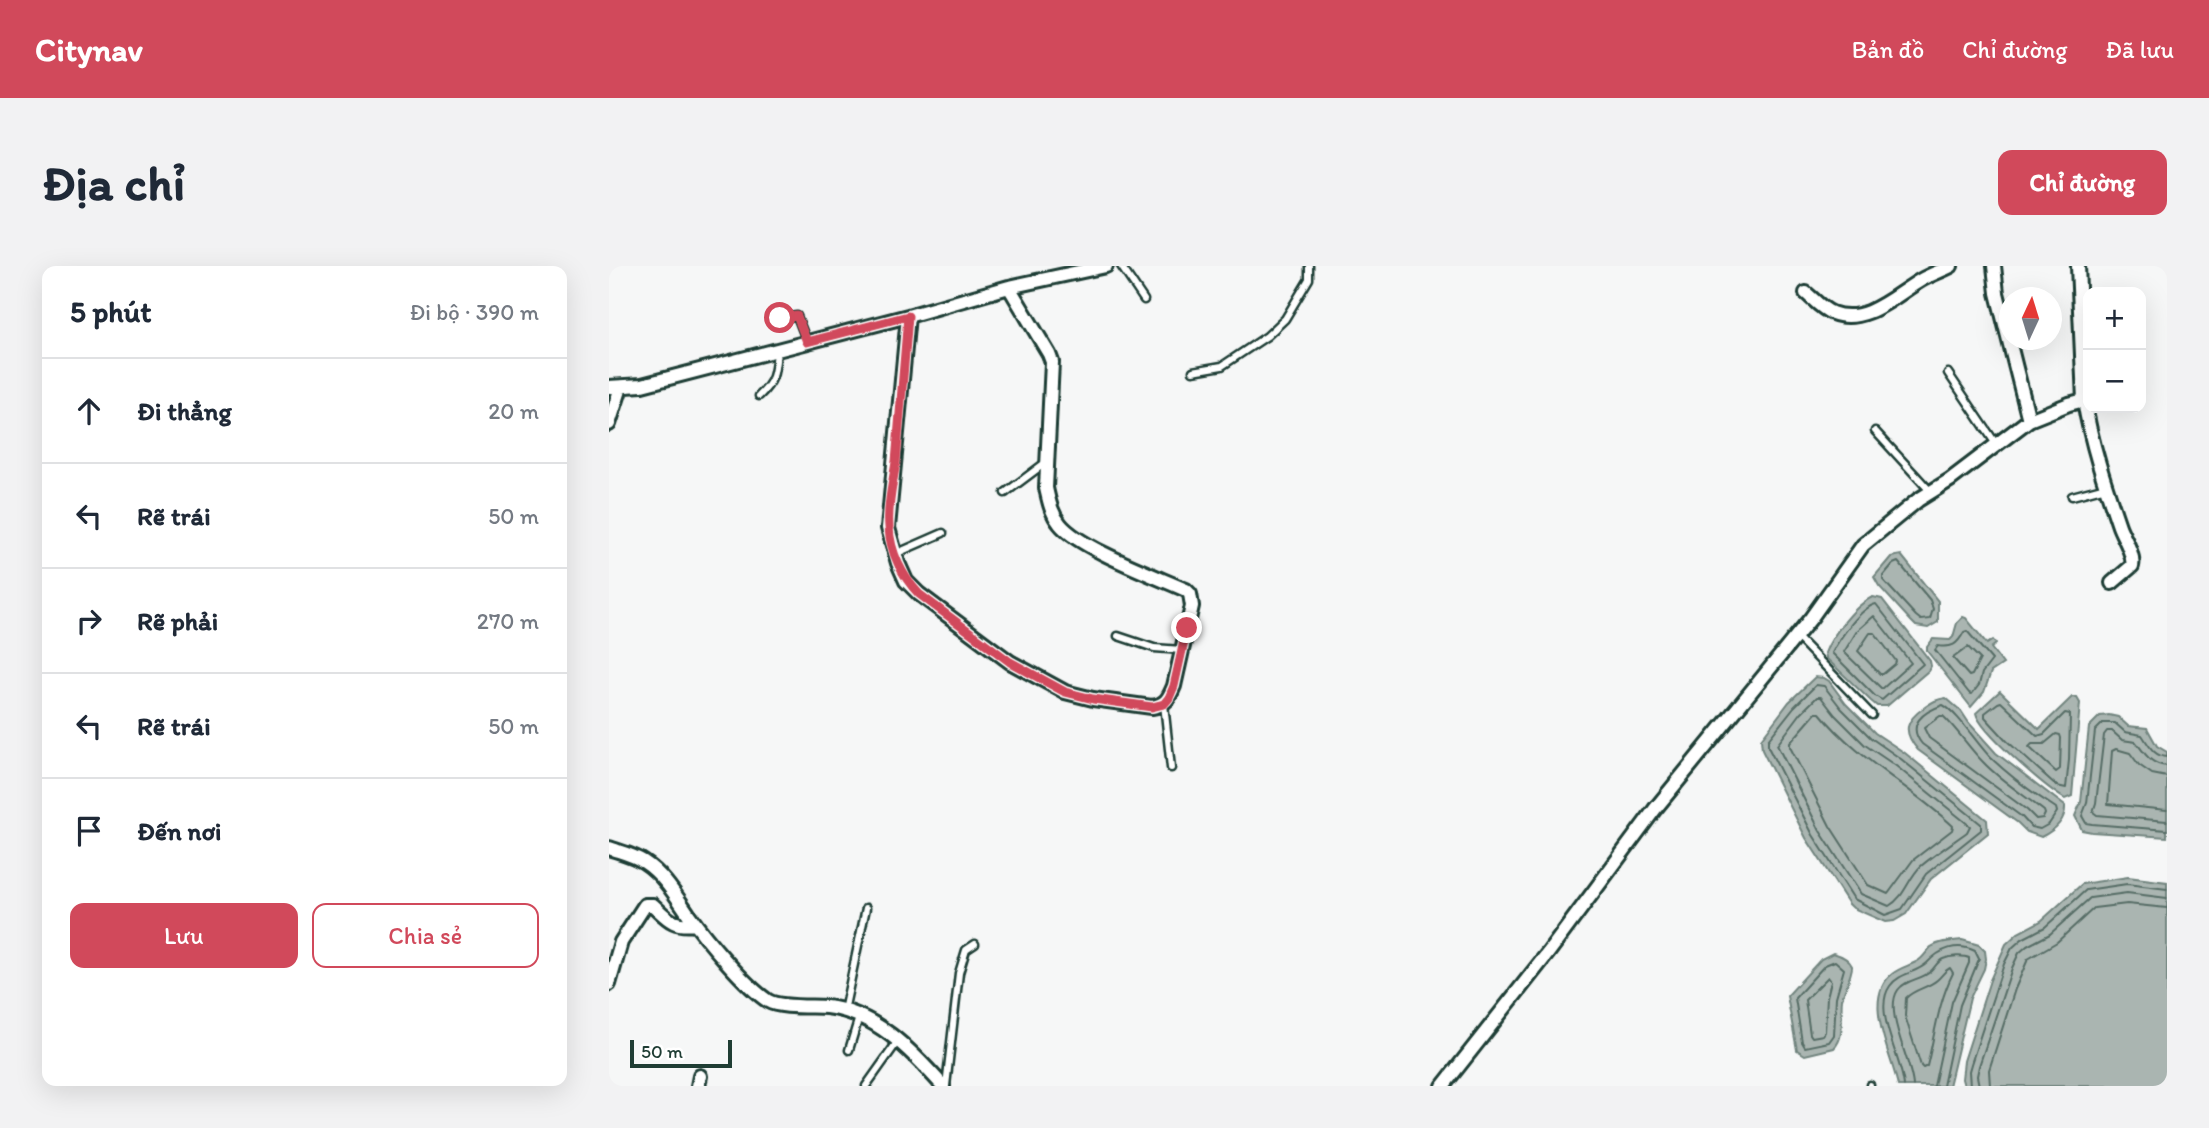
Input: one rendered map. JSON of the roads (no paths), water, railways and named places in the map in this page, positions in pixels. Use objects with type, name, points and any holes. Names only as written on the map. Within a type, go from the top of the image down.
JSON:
[{"type":"street","points":[[609,424],[615,387],[642,385],[1009,287],[1106,266]]},
{"type":"street","points":[[1806,293],[1831,313],[1850,316],[1863,314],[1951,266]]},
{"type":"street","points":[[1994,266],[1997,293],[2029,420]]},
{"type":"street","points":[[2078,266],[2083,378]]},
{"type":"street","points":[[908,316],[888,528],[895,554],[907,581],[919,594],[1010,662],[1065,692],[1093,699],[1152,707],[1164,704],[1174,686],[1192,606],[1190,594],[1095,548],[1062,526],[1049,505],[1046,488],[1052,362],[1009,287]]},
{"type":"street","points":[[1443,1086],[1548,953],[1655,809],[1796,636],[1863,545],[1918,500],[1950,480],[2029,420],[2083,400]]},
{"type":"street","points":[[2087,413],[2106,487],[2124,542],[2134,562],[2112,583]]},
{"type":"street","points":[[609,848],[644,862],[665,882],[695,924],[740,975],[768,1001],[831,1008],[873,1021],[898,1041],[944,1086]]},
{"type":"street","points":[[609,984],[621,942],[645,905],[653,905],[678,925],[695,924]]},
{"type":"lane","points":[[1121,266],[1144,300]]},
{"type":"lane","points":[[1193,372],[1222,366],[1267,336],[1285,319],[1309,279],[1309,266]]},
{"type":"lane","points":[[780,318],[797,316],[807,342]]},
{"type":"lane","points":[[759,396],[771,385],[774,377],[776,350]]},
{"type":"lane","points":[[1948,373],[1996,444]]},
{"type":"lane","points":[[1875,431],[1931,492]]},
{"type":"lane","points":[[1005,493],[1047,462]]},
{"type":"lane","points":[[2072,496],[2106,487]]},
{"type":"lane","points":[[895,554],[943,533]]},
{"type":"lane","points":[[1118,636],[1154,648],[1182,650]]},
{"type":"lane","points":[[1796,636],[1872,715]]},
{"type":"lane","points":[[1164,704],[1171,768]]},
{"type":"lane","points":[[845,1011],[866,908]]},
{"type":"lane","points":[[944,1086],[959,973],[966,950],[975,944]]},
{"type":"lane","points":[[849,1050],[859,1015]]},
{"type":"lane","points":[[866,1086],[898,1041]]},
{"type":"water","points":[[1901,555],[1938,601],[1938,622],[1928,628],[1916,626],[1874,577],[1891,557]]},
{"type":"water","points":[[1873,597],[1882,599],[1930,661],[1931,666],[1887,706],[1877,706],[1871,701],[1826,658],[1825,653],[1845,621]]},
{"type":"water","points":[[1963,617],[1987,644],[1993,640],[1996,644],[1991,648],[2003,664],[1991,672],[1984,692],[1971,707],[1927,651],[1933,639],[1950,640],[1957,623]]},
{"type":"water","points":[[1815,677],[1829,681],[1846,704],[1875,733],[1905,753],[1987,820],[1988,833],[1931,879],[1906,914],[1894,921],[1885,922],[1849,904],[1806,838],[1762,750],[1761,739],[1789,702]]},
{"type":"water","points":[[2000,691],[2039,729],[2072,697],[2077,698],[2080,703],[2072,796],[2065,799],[2044,784],[2001,746],[1980,722],[1976,713]]},
{"type":"water","points":[[1946,698],[1961,711],[1996,753],[2065,806],[2061,821],[2054,829],[2041,837],[2027,832],[1918,750],[1908,732],[1910,722],[1930,704]]},
{"type":"water","points":[[2100,716],[2118,717],[2128,726],[2147,728],[2157,746],[2167,752],[2167,837],[2082,830],[2075,816],[2081,802],[2089,727]]},
{"type":"water","points":[[2128,877],[2167,882],[2167,1086],[1964,1086],[1964,1061],[1990,980],[2006,944],[2018,933],[2041,921],[2082,884]]},
{"type":"water","points":[[1962,940],[1979,945],[1985,951],[1986,959],[1970,998],[1949,1086],[1898,1086],[1881,1028],[1879,998],[1883,985],[1892,974],[1921,959],[1931,947],[1942,942]]},
{"type":"water","points":[[1833,953],[1847,959],[1852,966],[1842,999],[1840,1038],[1834,1048],[1805,1055],[1797,1050],[1787,996],[1821,959]]}]
